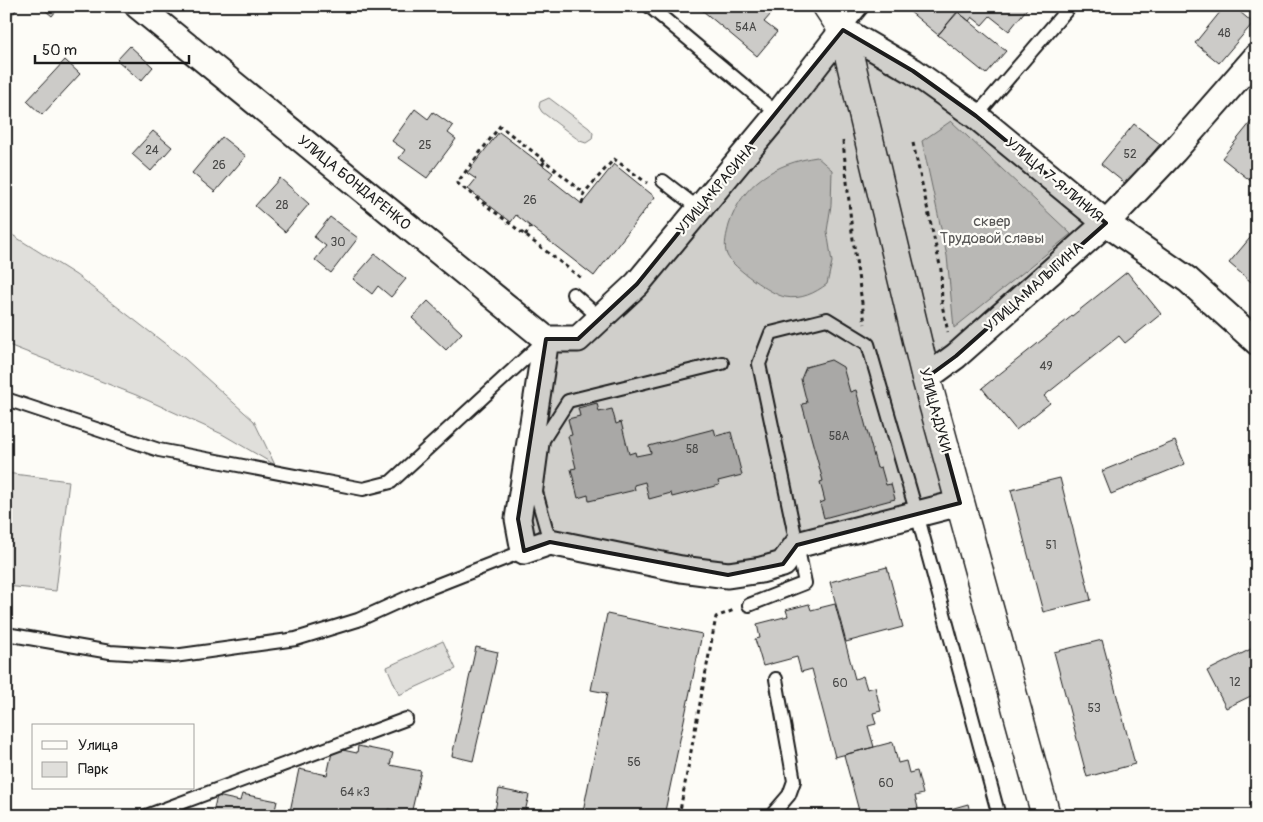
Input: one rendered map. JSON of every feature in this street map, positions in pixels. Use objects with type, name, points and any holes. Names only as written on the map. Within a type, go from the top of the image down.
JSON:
[{"type":"main road","name":"УЛИЦА ДУКИ","points":[[827,6],[843,30],[926,378],[1046,816]]},
{"type":"street","name":"УЛИЦА БОНДАРЕНКО","points":[[138,6],[546,340]]},
{"type":"street","name":"УЛИЦА КРАСИНА","points":[[546,340],[578,339],[636,284],[698,210],[729,167],[778,114],[843,30]]},
{"type":"street","name":"УЛИЦА 7-Я ЛИНИЯ","points":[[843,30],[913,70],[976,116],[1106,223],[1188,280],[1257,342]]},
{"type":"street","name":"УЛИЦА МАЛЫГИНА","points":[[926,378],[956,356],[1106,223],[1174,151],[1257,56]]},
{"type":"street","points":[[546,340],[518,519],[524,551],[550,542],[681,569],[728,575],[761,570],[783,564],[797,545],[960,503]]},
{"type":"lane","points":[[649,6],[778,114]]},
{"type":"lane","points":[[843,30],[863,6]]},
{"type":"lane","points":[[976,116],[1070,6]]},
{"type":"lane","points":[[663,181],[698,210]]},
{"type":"lane","points":[[573,294],[600,318]]},
{"type":"lane","points":[[749,605],[805,583],[760,364],[771,333],[827,318],[868,344],[917,514],[999,816]]},
{"type":"lane","points":[[6,399],[158,450],[363,489],[391,482],[546,340]]},
{"type":"lane","points":[[550,542],[536,492],[542,440],[568,401],[722,363]]},
{"type":"lane","points":[[6,634],[110,652],[174,656],[287,641],[358,620],[422,591],[524,551]]},
{"type":"lane","points":[[771,816],[789,795],[794,781],[776,678]]},
{"type":"lane","points":[[146,816],[406,719]]},
{"type":"path","points":[[584,193],[500,126],[457,183],[584,280]]},
{"type":"path","points":[[842,133],[852,232],[868,344]]},
{"type":"path","points":[[913,143],[941,270],[942,305],[948,333]]},
{"type":"path","points":[[582,204],[584,193],[614,158],[648,184]]},
{"type":"path","points":[[542,165],[545,161]]},
{"type":"path","points":[[525,235],[531,227]]},
{"type":"path","points":[[679,816],[716,617],[749,605]]},
{"type":"highlighted area","points":[[843,30],[913,71],[976,116],[1106,223],[956,356],[926,378],[960,503],[797,545],[783,564],[728,575],[550,542],[524,551],[518,519],[546,339],[578,339],[637,284]]},
{"type":"green space","points":[[549,98],[589,128],[593,133],[592,139],[586,143],[580,141],[542,112],[539,107],[540,102]]},
{"type":"green space","name":"сквер Трудовой славы","points":[[951,121],[1071,234],[954,328],[947,256],[922,141]]},
{"type":"green space","points":[[817,157],[832,170],[831,205],[827,231],[832,262],[827,284],[808,295],[797,298],[785,297],[762,286],[730,260],[725,248],[727,232],[735,210],[742,198],[762,178],[788,164]]},
{"type":"green space","points":[[6,231],[76,275],[185,359],[254,421],[275,465],[222,434],[136,395],[6,344]]},
{"type":"green space","points":[[6,473],[69,481],[56,591],[6,586]]},
{"type":"green space","points":[[443,641],[456,669],[399,695],[387,667]]},
{"type":"building","points":[[6,6],[19,6],[9,19],[6,16]]},
{"type":"building","points":[[40,6],[60,6],[52,16]]},
{"type":"building","points":[[697,6],[762,6],[771,14],[764,22],[777,32],[757,56]]},
{"type":"building","points":[[903,6],[962,6],[938,35]]},
{"type":"building","points":[[962,6],[1029,6],[1009,31],[990,16],[982,25],[972,17],[969,21],[958,12]]},
{"type":"building","points":[[1225,6],[1233,6],[1253,23],[1219,63],[1195,43]]},
{"type":"building","points":[[958,12],[1006,51],[986,74],[938,35]]},
{"type":"building","points":[[130,46],[153,67],[141,81],[117,60]]},
{"type":"building","points":[[65,60],[80,74],[42,115],[27,101]]},
{"type":"building","points":[[415,109],[428,119],[433,112],[453,126],[448,133],[456,139],[427,178],[399,158],[405,150],[392,141]]},
{"type":"building","points":[[1255,117],[1257,119],[1257,186],[1222,158]]},
{"type":"building","points":[[1134,124],[1160,144],[1127,185],[1101,164]]},
{"type":"building","points":[[153,131],[172,147],[151,171],[132,154]]},
{"type":"building","points":[[499,132],[553,173],[549,178],[582,204],[614,164],[655,197],[594,276],[516,215],[511,222],[468,189],[476,179],[467,173]]},
{"type":"building","points":[[222,137],[246,156],[215,192],[192,173]]},
{"type":"building","points":[[280,178],[309,204],[285,232],[255,206]]},
{"type":"building","points":[[330,217],[358,238],[331,273],[315,260],[326,246],[314,237]]},
{"type":"building","points":[[1255,232],[1257,233],[1257,287],[1229,263]]},
{"type":"building","points":[[375,254],[406,279],[391,297],[378,286],[372,294],[353,279]]},
{"type":"building","points":[[1127,272],[1161,314],[1125,343],[1119,336],[1044,396],[1050,403],[1016,430],[982,388]]},
{"type":"building","points":[[428,301],[462,333],[446,350],[412,318]]},
{"type":"building","points":[[831,360],[843,367],[850,392],[856,390],[877,468],[881,467],[886,485],[891,484],[895,499],[824,518],[820,503],[825,501],[820,482],[823,481],[802,404],[807,403],[801,379],[806,367]]},
{"type":"building","points":[[597,403],[599,412],[612,409],[616,424],[621,422],[629,454],[635,452],[636,456],[651,453],[649,446],[714,429],[716,436],[731,432],[742,475],[718,481],[719,485],[672,497],[671,493],[649,499],[645,482],[634,485],[635,490],[589,501],[588,495],[578,498],[571,469],[576,468],[568,436],[572,435],[568,419],[580,416],[578,408]]},
{"type":"building","points":[[1175,441],[1185,464],[1111,494],[1102,471]]},
{"type":"building","points":[[1060,478],[1091,600],[1043,612],[1011,490]]},
{"type":"building","points":[[887,567],[903,627],[846,642],[830,582]]},
{"type":"building","points":[[809,604],[811,610],[835,604],[855,679],[863,676],[867,689],[875,687],[881,711],[873,713],[876,724],[868,726],[874,747],[835,757],[812,669],[801,672],[797,657],[763,666],[755,639],[760,638],[757,624],[788,616],[786,610]]},
{"type":"building","points":[[607,614],[702,634],[664,816],[582,816],[607,693],[591,690]]},
{"type":"building","points":[[1102,640],[1135,764],[1087,777],[1054,652]]},
{"type":"building","points":[[1257,646],[1257,693],[1226,708],[1207,671]]},
{"type":"building","points":[[476,647],[498,652],[473,761],[452,756]]},
{"type":"building","points":[[893,742],[898,763],[906,761],[909,773],[917,771],[923,794],[915,796],[918,808],[911,810],[912,816],[843,816],[859,811],[844,755]]},
{"type":"building","points":[[358,746],[393,753],[390,765],[421,771],[411,814],[388,809],[386,816],[349,816],[350,813],[343,812],[343,816],[289,816],[299,769],[327,775],[333,748],[357,753]]},
{"type":"building","points":[[499,789],[529,795],[524,816],[495,811]]},
{"type":"building","points":[[242,794],[277,801],[274,815],[278,816],[212,816],[217,796],[240,801]]},
{"type":"building","points":[[968,804],[971,816],[926,816]]}]
